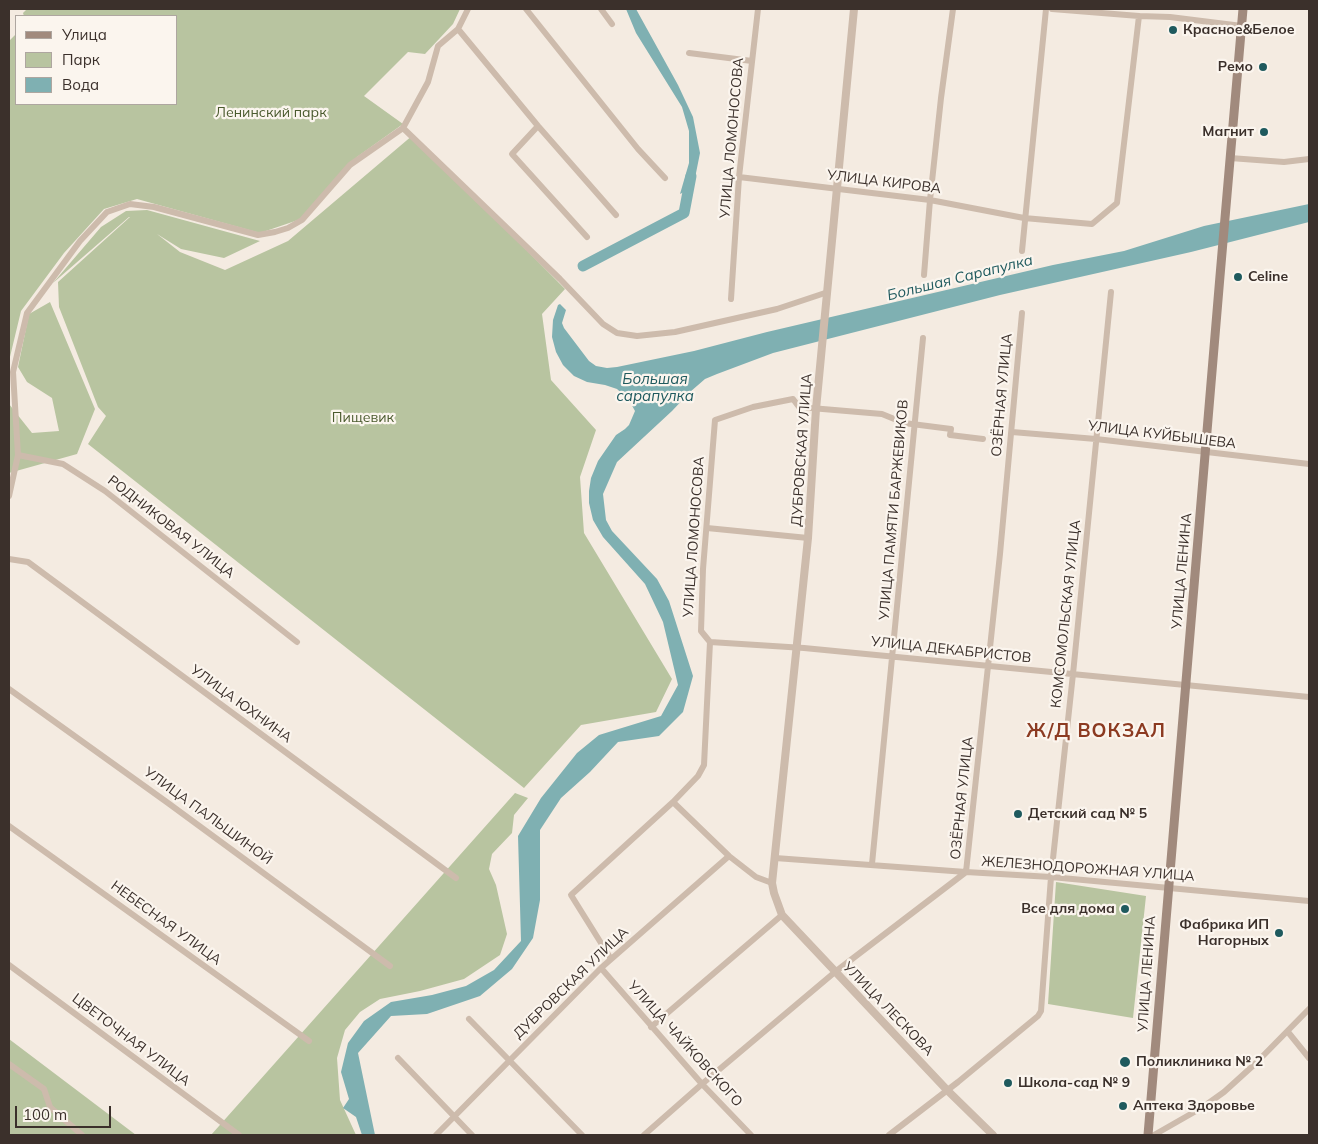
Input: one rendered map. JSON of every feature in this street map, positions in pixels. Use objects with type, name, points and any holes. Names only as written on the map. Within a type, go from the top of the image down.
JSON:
[{"type":"main road","name":"УЛИЦА ЛЕНИНА","points":[[1148,1135],[1243,9]]},
{"type":"street","points":[[9,496],[18,455],[13,372],[27,313],[80,241],[106,212],[130,204],[154,207],[258,235],[288,228],[302,220],[350,165],[403,128],[428,82],[438,46],[458,29],[468,9]]},
{"type":"street","points":[[526,9],[632,141],[665,178]]},
{"type":"street","points":[[601,9],[612,24]]},
{"type":"street","name":"УЛИЦА ЛОМОНОСОВА","points":[[731,299],[739,177],[758,9]]},
{"type":"street","name":"ДУБРОВСКАЯ УЛИЦА","points":[[774,893],[772,883],[774,858],[808,538],[816,409],[854,9]]},
{"type":"street","points":[[924,275],[941,98],[953,9]]},
{"type":"street","points":[[1022,251],[1046,9]]},
{"type":"street","points":[[1052,9],[1170,17],[1242,26]]},
{"type":"street","points":[[1024,218],[1092,224],[1117,203],[1139,16]]},
{"type":"street","points":[[458,29],[538,126],[616,215]]},
{"type":"street","points":[[689,53],[752,61]]},
{"type":"street","points":[[538,126],[512,154],[587,237]]},
{"type":"street","points":[[403,128],[560,279],[603,324],[617,333],[637,336],[676,332],[777,309],[828,292]]},
{"type":"street","points":[[1230,158],[1284,162],[1309,159]]},
{"type":"street","name":"УЛИЦА КИРОВА","points":[[739,177],[930,200],[1024,218]]},
{"type":"street","name":"КОМСОМОЛЬСКАЯ УЛИЦА","points":[[889,1135],[1038,1016],[1041,1011],[1051,877],[1111,292]]},
{"type":"street","name":"ОЗЁРНАЯ УЛИЦА","points":[[644,1135],[835,972],[966,872],[1012,432],[1022,313]]},
{"type":"street","name":"УЛИЦА ПАМЯТИ БАРЖЕВИКОВ","points":[[872,864],[923,338]]},
{"type":"street","name":"УЛИЦА ЛОМОНОСОВА","points":[[611,959],[571,895],[674,802],[698,776],[704,765],[710,642],[701,631],[715,420],[753,407],[793,399],[799,407],[816,409]]},
{"type":"street","points":[[816,409],[882,414],[904,423],[950,429],[950,435],[983,440]]},
{"type":"street","name":"УЛИЦА КУЙБЫШЕВА","points":[[1012,432],[1096,439],[1309,464]]},
{"type":"street","name":"РОДНИКОВАЯ УЛИЦА","points":[[18,455],[63,464],[105,491],[297,642]]},
{"type":"street","points":[[707,528],[808,538]]},
{"type":"street","name":"УЛИЦА ЮХНИНА","points":[[9,559],[28,562],[456,878]]},
{"type":"street","name":"УЛИЦА ДЕКАБРИСТОВ","points":[[710,642],[797,647],[1309,697]]},
{"type":"street","name":"УЛИЦА ПАЛЬШИНОЙ","points":[[9,689],[390,966]]},
{"type":"street","points":[[674,802],[729,856],[756,876],[772,883]]},
{"type":"street","name":"НЕБЕСНАЯ УЛИЦА","points":[[9,826],[309,1040]]},
{"type":"street","name":"ДУБРОВСКАЯ УЛИЦА","points":[[436,1135],[601,968],[729,856]]},
{"type":"street","name":"ЖЕЛЕЗНОДОРОЖНАЯ УЛИЦА","points":[[774,858],[1051,877],[1309,901]]},
{"type":"street","name":"УЛИЦА ЛЕСКОВА","points":[[774,893],[782,915],[947,1090],[993,1135]]},
{"type":"street","points":[[651,1027],[782,915]]},
{"type":"street","name":"ЦВЕТОЧНАЯ УЛИЦА","points":[[9,965],[239,1135]]},
{"type":"street","name":"УЛИЦА ЧАЙКОВСКОГО","points":[[601,968],[702,1084],[752,1135]]},
{"type":"street","points":[[1154,1135],[1203,1107],[1224,1092],[1288,1032],[1309,1009]]},
{"type":"street","points":[[469,1018],[582,1135]]},
{"type":"street","points":[[1288,1032],[1309,1058]]},
{"type":"street","points":[[398,1058],[472,1135]]},
{"type":"street","points":[[9,1064],[44,1089],[50,1107],[82,1135]]},
{"type":"green space","name":"Ленинский парк","points":[[27,9],[460,9],[453,24],[425,54],[408,52],[364,96],[403,124],[357,157],[304,218],[260,233],[137,199],[104,209],[64,253],[21,311],[9,361],[9,41],[15,35],[15,105],[178,105],[178,15],[24,15],[23,13]]},
{"type":"green space","name":"Пищевик","points":[[413,135],[565,289],[542,314],[551,380],[596,430],[580,477],[584,533],[672,679],[656,712],[581,725],[524,788],[88,444],[106,416],[98,407],[59,307],[58,282],[130,217],[53,283],[101,227],[126,211],[147,210],[260,241],[224,258],[181,249],[157,234],[180,252],[225,270],[288,241]]},
{"type":"green space","points":[[50,302],[95,409],[77,454],[9,473],[9,404],[32,433],[59,431],[52,398],[27,382],[18,367],[29,314]]},
{"type":"green space","points":[[515,793],[528,798],[514,815],[512,833],[492,854],[489,869],[496,885],[507,934],[500,955],[464,979],[380,999],[360,1012],[345,1030],[337,1058],[340,1100],[356,1135],[211,1135]]},
{"type":"green space","points":[[1056,882],[1146,896],[1133,1018],[1048,1004]]},
{"type":"green space","points":[[9,1039],[136,1135],[9,1135]]},
{"type":"water","points":[[626,9],[636,9],[678,85],[693,117],[700,153],[695,178],[688,190],[680,194],[689,163],[689,131],[682,107],[636,33]]},
{"type":"water","name":"Большая сарапулка","points":[[1309,204],[1309,222],[1191,252],[1000,295],[773,353],[705,379],[617,462],[603,494],[606,520],[612,531],[657,579],[669,601],[693,676],[683,712],[659,736],[618,742],[590,772],[561,798],[540,830],[540,900],[533,938],[512,969],[480,996],[427,1014],[391,1016],[358,1053],[375,1135],[362,1135],[356,1117],[343,1108],[349,1099],[341,1072],[348,1043],[364,1021],[391,1002],[432,995],[466,986],[494,970],[521,941],[518,836],[541,798],[577,753],[599,735],[661,716],[678,685],[663,622],[645,584],[603,537],[593,520],[589,503],[591,478],[598,461],[616,435],[629,425],[635,411],[629,400],[617,389],[587,382],[574,376],[563,365],[556,352],[552,337],[553,320],[558,305],[560,304],[566,310],[562,323],[564,328],[589,361],[596,366],[617,367],[694,351],[1053,265],[1124,251],[1204,226]]},
{"type":"waterway","name":"Большая Сарапулка","points":[[583,266],[684,213],[691,176]]},
{"type":"place","name":"Красное&Белое","points":[[1173,30]]},
{"type":"place","name":"Ремо","points":[[1263,67]]},
{"type":"place","name":"Магнит","points":[[1264,132]]},
{"type":"place","name":"Celine","points":[[1238,277]]},
{"type":"place","name":"Детский сад № 5","points":[[1018,814]]},
{"type":"place","name":"Все для дома","points":[[1125,909]]},
{"type":"place","name":"Фабрика ИП Нагорных","points":[[1279,933]]},
{"type":"place","name":"Поликлиника № 2","points":[[1125,1062]]},
{"type":"place","name":"Школа-сад № 9","points":[[1008,1083]]},
{"type":"place","name":"Аптека Здоровье","points":[[1123,1106]]},
{"type":"district","name":"Ж/Д ВОКЗАЛ","points":[[1096,731]]}]
